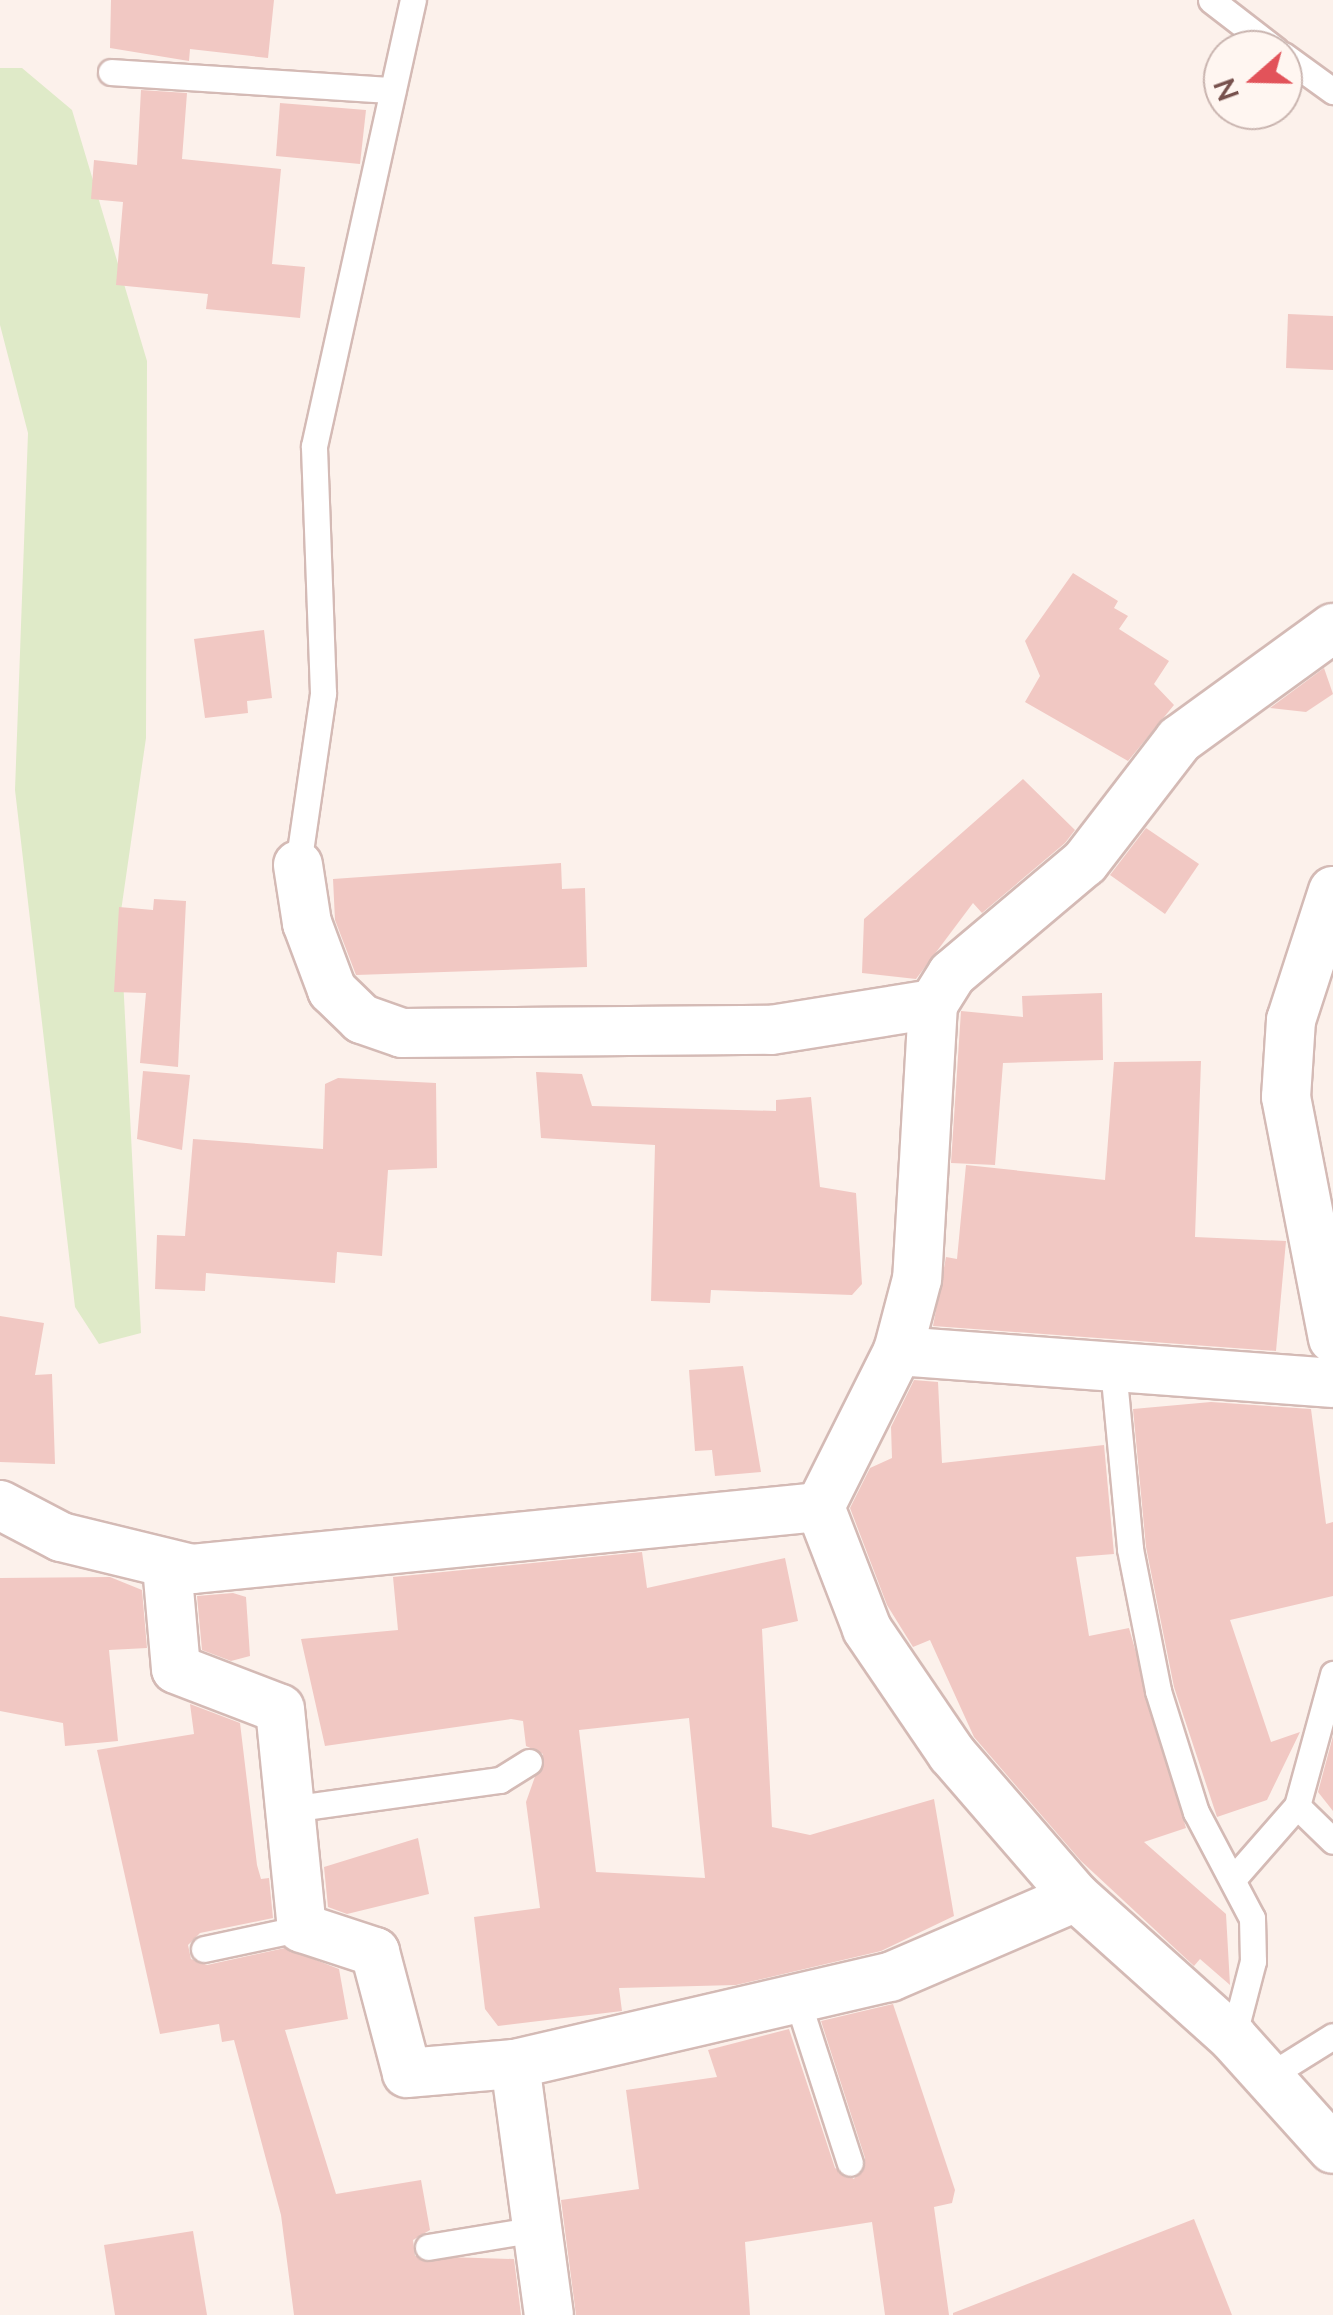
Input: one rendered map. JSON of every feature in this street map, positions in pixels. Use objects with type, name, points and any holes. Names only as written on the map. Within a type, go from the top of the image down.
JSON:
[{"type":"street","points":[[1330,640],[1179,740],[1085,862],[952,974],[933,1004],[924,1212],[898,1351],[820,1506],[867,1629],[952,1754],[1076,1897],[1233,2038],[1333,2149]]},
{"type":"street","points":[[298,865],[307,923],[332,990],[362,1019],[402,1032],[770,1030],[933,1004]]},
{"type":"street","points":[[1333,891],[1290,1020],[1286,1098],[1333,1338]]},
{"type":"street","points":[[898,1351],[1333,1383]]},
{"type":"street","points":[[0,1505],[61,1537],[166,1566],[820,1506]]},
{"type":"street","points":[[166,1566],[176,1669],[280,1710],[302,1928],[375,1952],[407,2073],[514,2064],[890,1977],[1076,1897]]},
{"type":"street","points":[[514,2064],[549,2315]]},
{"type":"lane","points":[[298,865],[323,693],[314,446],[413,0]]},
{"type":"lane","points":[[1211,0],[1250,30]]},
{"type":"lane","points":[[1303,69],[1333,91]]},
{"type":"lane","points":[[112,72],[392,90]]},
{"type":"lane","points":[[1114,1368],[1130,1549],[1158,1691],[1196,1812],[1252,1918],[1253,1961],[1233,2038]]},
{"type":"lane","points":[[1233,1879],[1297,1806],[1333,1674]]},
{"type":"lane","points":[[290,1809],[500,1780],[530,1762]]},
{"type":"lane","points":[[1297,1806],[1333,1841]]},
{"type":"lane","points":[[204,1950],[302,1928]]},
{"type":"lane","points":[[797,2000],[850,2164]]},
{"type":"lane","points":[[1269,2076],[1333,2036]]},
{"type":"lane","points":[[428,2246],[537,2229]]},
{"type":"green space","points":[[0,68],[22,68],[72,110],[147,361],[146,738],[120,918],[141,1333],[99,1344],[75,1307],[15,790],[28,433],[0,325]]},
{"type":"building","points":[[111,0],[274,0],[268,58],[190,49],[189,61],[110,48]]},
{"type":"building","points":[[141,90],[187,93],[182,159],[281,169],[272,264],[305,267],[300,318],[206,309],[208,294],[116,285],[123,202],[91,199],[94,160],[137,165]]},
{"type":"building","points":[[280,103],[366,110],[360,164],[276,156]]},
{"type":"building","points":[[1288,314],[1333,316],[1333,370],[1286,368]]},
{"type":"building","points":[[1073,573],[1118,601],[1114,608],[1128,616],[1119,629],[1169,661],[1154,684],[1174,705],[1128,761],[1025,702],[1040,676],[1025,641]]},
{"type":"building","points":[[264,630],[272,698],[247,701],[248,713],[205,718],[194,639]]},
{"type":"building","points":[[1324,668],[1333,694],[1306,712],[1270,708]]},
{"type":"building","points":[[1023,779],[1075,830],[1065,843],[982,913],[973,903],[916,979],[862,973],[864,919]]},
{"type":"building","points":[[1146,828],[1199,864],[1165,914],[1110,875]]},
{"type":"building","points":[[561,863],[562,889],[585,888],[587,967],[356,975],[335,920],[333,879]]},
{"type":"building","points":[[154,899],[186,901],[178,1067],[140,1063],[146,993],[114,992],[119,907],[153,910]]},
{"type":"building","points":[[1102,993],[1103,1060],[1003,1063],[995,1165],[951,1163],[961,1011],[1023,1017],[1022,996]]},
{"type":"building","points":[[1201,1061],[1195,1237],[1286,1241],[1276,1351],[933,1326],[946,1257],[957,1259],[966,1165],[1105,1180],[1114,1062]]},
{"type":"building","points":[[143,1071],[190,1075],[182,1150],[137,1139]]},
{"type":"building","points":[[536,1072],[582,1074],[592,1106],[776,1111],[776,1100],[811,1097],[820,1187],[856,1193],[862,1284],[852,1295],[711,1290],[710,1303],[651,1301],[655,1145],[541,1138]]},
{"type":"building","points":[[338,1078],[436,1083],[437,1168],[388,1170],[382,1256],[337,1252],[335,1283],[206,1273],[205,1291],[155,1289],[157,1235],[185,1236],[193,1139],[323,1149],[325,1084]]},
{"type":"building","points":[[0,1316],[44,1323],[35,1375],[52,1374],[55,1464],[0,1462]]},
{"type":"building","points":[[743,1366],[761,1472],[715,1476],[712,1450],[695,1451],[689,1370]]},
{"type":"building","points":[[914,1380],[938,1382],[942,1463],[1104,1445],[1114,1554],[1076,1557],[1089,1636],[1129,1628],[1186,1828],[1144,1842],[1226,1914],[1230,1985],[1200,1959],[1194,1966],[1081,1861],[974,1737],[930,1640],[913,1647],[887,1605],[850,1508],[870,1468],[892,1458],[891,1427]]},
{"type":"building","points":[[1211,1402],[1311,1409],[1326,1524],[1333,1522],[1333,1596],[1230,1620],[1271,1742],[1300,1732],[1267,1800],[1217,1817],[1174,1687],[1146,1547],[1133,1409]]},
{"type":"building","points":[[642,1552],[647,1588],[785,1558],[798,1621],[762,1629],[772,1827],[810,1835],[934,1799],[954,1916],[881,1951],[736,1985],[619,1988],[622,2011],[498,2026],[485,2009],[474,1917],[540,1908],[526,1802],[543,1754],[526,1746],[523,1721],[511,1719],[325,1746],[301,1639],[398,1630],[393,1577]],"holes":[[[689,1718],[705,1878],[596,1872],[579,1730]]]},
{"type":"building","points":[[110,1577],[142,1590],[147,1648],[109,1650],[118,1741],[65,1746],[63,1723],[0,1711],[0,1578]]},
{"type":"building","points":[[233,1593],[246,1597],[250,1656],[231,1661],[202,1650],[197,1596]]},
{"type":"building","points":[[190,1704],[240,1723],[257,1865],[261,1879],[269,1878],[273,1918],[200,1933],[188,1945],[191,1959],[207,1965],[285,1948],[339,1969],[348,2019],[285,2030],[336,2194],[421,2180],[430,2230],[413,2240],[415,2256],[514,2259],[521,2315],[294,2315],[281,2215],[234,2040],[222,2042],[219,2024],[160,2034],[97,1750],[194,1734]]},
{"type":"building","points":[[1333,1736],[1333,1811],[1318,1792]]},
{"type":"building","points":[[418,1838],[429,1894],[347,1914],[328,1907],[324,1867]]},
{"type":"building","points":[[893,2004],[955,2190],[952,2203],[934,2207],[949,2315],[885,2315],[872,2222],[745,2242],[750,2315],[576,2315],[561,2200],[639,2189],[626,2090],[717,2077],[708,2050],[789,2029],[835,2168],[854,2179],[865,2158],[821,2021]]},
{"type":"building","points":[[1194,2219],[1232,2315],[953,2315],[953,2313]]},
{"type":"building","points":[[193,2231],[207,2315],[115,2315],[104,2245]]}]
